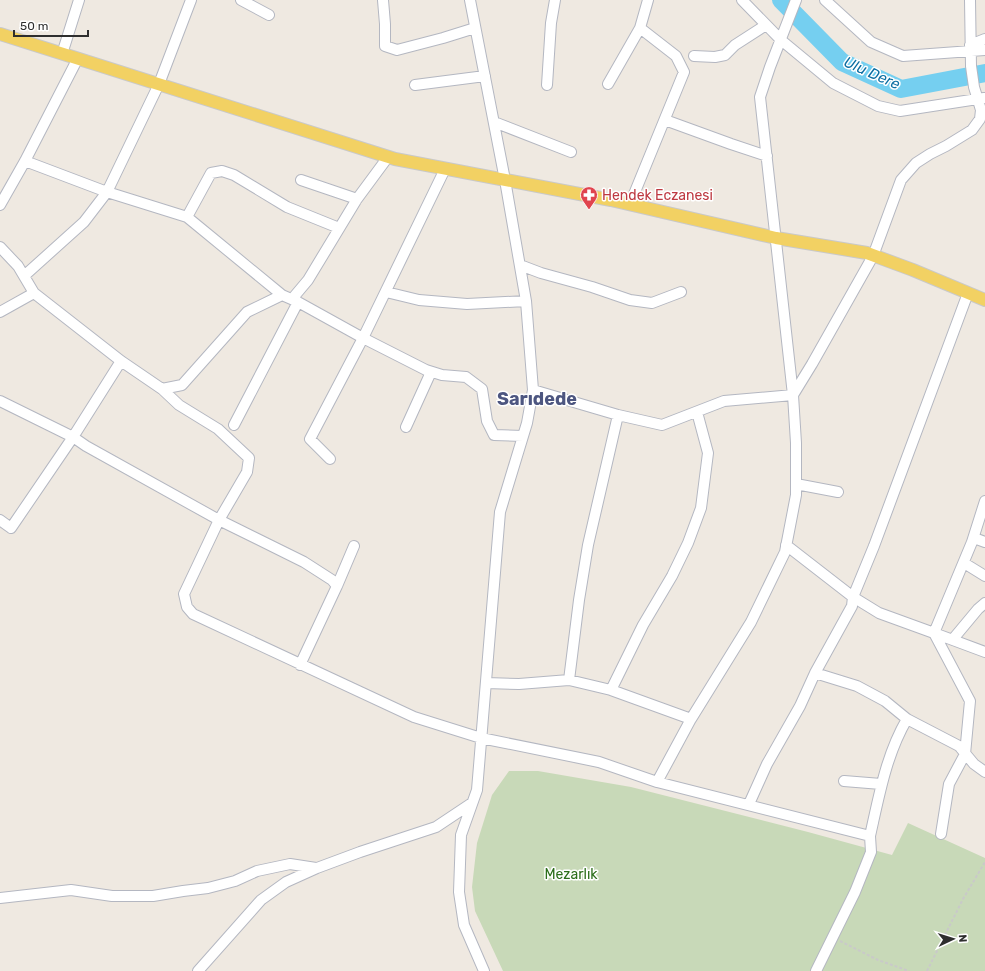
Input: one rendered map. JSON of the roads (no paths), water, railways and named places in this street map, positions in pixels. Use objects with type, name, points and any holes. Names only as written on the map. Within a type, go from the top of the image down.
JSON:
[{"type":"main road","points":[[0,34],[388,157],[630,204],[776,238],[867,253],[913,270],[985,300]]},
{"type":"street","points":[[62,54],[79,0]]},
{"type":"street","points":[[24,276],[84,222],[107,192],[159,84],[191,0]]},
{"type":"street","points":[[241,0],[269,15]]},
{"type":"street","points":[[383,0],[385,46],[397,50],[475,28]]},
{"type":"street","points":[[470,0],[505,180],[526,301],[533,390],[523,436],[500,512],[477,790],[460,835],[459,892],[464,926],[484,971]]},
{"type":"street","points":[[546,85],[550,23],[555,0]]},
{"type":"street","points":[[608,84],[640,28],[648,0]]},
{"type":"street","points":[[742,0],[781,40],[833,83],[878,106],[900,111],[982,99]]},
{"type":"street","points":[[657,782],[690,719],[750,622],[785,552],[796,495],[796,443],[793,395],[760,97],[796,0]]},
{"type":"street","points":[[824,0],[871,42],[903,56],[970,48],[985,50]]},
{"type":"street","points":[[793,395],[873,256],[901,180],[916,164],[930,154],[972,130],[980,119],[982,99],[974,87],[971,66],[970,0]]},
{"type":"street","points":[[694,56],[716,57],[725,55],[735,45],[766,25]]},
{"type":"street","points":[[630,204],[684,72],[676,56],[640,28]]},
{"type":"street","points":[[970,48],[985,39]]},
{"type":"street","points":[[0,205],[25,161],[78,58]]},
{"type":"street","points":[[415,85],[485,76]]},
{"type":"street","points":[[665,120],[767,156]]},
{"type":"street","points":[[494,122],[571,152]]},
{"type":"street","points":[[234,425],[295,300],[357,200],[388,157]]},
{"type":"street","points":[[25,161],[107,192],[187,218],[282,295],[295,300],[363,338],[426,370],[442,375],[466,376],[482,389],[487,421],[494,435],[523,436]]},
{"type":"street","points":[[330,459],[310,439],[363,338],[446,169]]},
{"type":"street","points":[[187,218],[211,173],[222,171],[234,175],[287,207],[339,228]]},
{"type":"street","points":[[301,180],[357,200]]},
{"type":"street","points":[[0,247],[18,266],[34,293],[120,361],[162,389],[179,405],[218,429],[249,458],[247,472],[219,520],[184,594],[187,607],[193,614],[414,717],[481,738],[599,762],[657,782],[749,804],[870,836]]},
{"type":"street","points":[[520,265],[541,273],[592,287],[630,300],[652,303],[680,292]]},
{"type":"street","points":[[386,292],[419,300],[467,304],[526,301]]},
{"type":"street","points":[[0,312],[34,293]]},
{"type":"street","points":[[749,804],[767,764],[800,706],[815,673],[852,606],[853,597],[874,546],[968,293]]},
{"type":"street","points":[[162,389],[182,385],[247,312],[282,295]]},
{"type":"street","points":[[0,520],[12,528],[73,437],[120,361]]},
{"type":"street","points":[[406,427],[431,372]]},
{"type":"street","points":[[533,390],[618,416],[662,425],[724,401],[793,395]]},
{"type":"street","points":[[0,401],[73,437],[86,446],[219,520],[304,562],[332,580],[337,586]]},
{"type":"street","points":[[611,690],[643,625],[672,576],[688,543],[701,508],[708,453],[697,412]]},
{"type":"street","points":[[569,680],[588,545],[618,416]]},
{"type":"street","points":[[796,484],[838,492]]},
{"type":"street","points":[[934,632],[974,538],[985,501]]},
{"type":"street","points":[[974,538],[985,542]]},
{"type":"street","points":[[786,545],[853,597],[879,613],[985,652]]},
{"type":"street","points":[[300,665],[354,546]]},
{"type":"street","points":[[964,563],[985,576]]},
{"type":"street","points":[[953,639],[978,609],[985,603]]},
{"type":"street","points":[[934,632],[970,701],[965,754],[949,784],[941,834]]},
{"type":"street","points":[[815,673],[864,690],[885,701],[907,719],[959,746],[974,764],[985,772]]},
{"type":"street","points":[[486,683],[519,684],[569,680],[611,690],[690,719]]},
{"type":"street","points":[[816,971],[855,892],[871,852],[870,836],[881,784],[897,736],[907,719]]},
{"type":"street","points":[[844,781],[881,784]]},
{"type":"street","points":[[198,971],[262,900],[286,882],[316,868],[436,827],[472,803]]},
{"type":"street","points":[[0,898],[72,890],[112,896],[152,896],[208,888],[235,881],[257,870],[290,864],[316,868]]},
{"type":"waterway","name":"Ulu Dere","points":[[781,0],[842,62],[901,89],[985,73]]},
{"type":"place","name":"Hendek Eczanesi","points":[[589,210]]},
{"type":"district","name":"Sarıdede","points":[[537,399]]},
{"type":"park label","name":"Mezarlık","points":[[571,874]]}]
